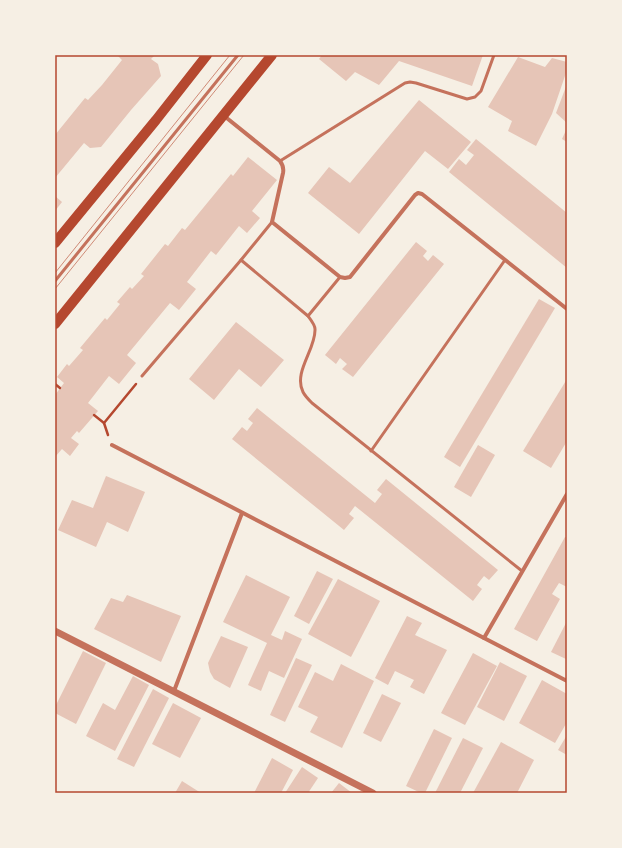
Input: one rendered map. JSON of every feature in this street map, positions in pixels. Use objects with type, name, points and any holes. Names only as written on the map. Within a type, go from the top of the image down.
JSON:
[{"type":"main road","points":[[55,243],[207,55]]},
{"type":"main road","points":[[55,324],[272,55]]},
{"type":"street","points":[[223,115],[280,161],[284,169],[272,222],[340,277],[350,277],[418,193],[422,194],[567,309]]},
{"type":"street","points":[[112,444],[567,681]]},
{"type":"street","points":[[484,638],[567,494]]},
{"type":"street","points":[[174,691],[242,513]]},
{"type":"street","points":[[55,631],[373,793]]},
{"type":"lane","points":[[55,281],[238,55]]},
{"type":"lane","points":[[280,161],[410,82],[416,82],[467,99],[475,98],[481,91],[494,55]]},
{"type":"lane","points":[[142,376],[272,222]]},
{"type":"lane","points":[[241,260],[308,316],[315,328],[314,341],[303,365],[300,382],[302,392],[312,404],[522,572]]},
{"type":"lane","points":[[372,451],[505,260]]},
{"type":"lane","points":[[308,316],[340,277]]},
{"type":"path","points":[[104,423],[142,376]]},
{"type":"path","points":[[55,384],[60,388]]},
{"type":"path","points":[[94,415],[104,423],[112,444]]},
{"type":"building","points":[[117,55],[155,55],[151,59],[158,64],[161,76],[101,147],[90,148],[84,143],[55,178],[55,135],[85,98],[88,100],[122,60]]},
{"type":"building","points":[[322,55],[483,55],[472,86],[399,61],[379,85],[355,72],[346,81],[319,59]]},
{"type":"building","points":[[518,57],[545,67],[552,58],[567,62],[567,70],[552,114],[536,146],[508,131],[512,121],[488,107]]},
{"type":"building","points":[[567,84],[567,123],[556,113]]},
{"type":"building","points":[[419,100],[471,142],[448,169],[425,151],[359,234],[308,193],[329,167],[350,183]]},
{"type":"building","points":[[567,128],[567,142],[562,139]]},
{"type":"building","points":[[476,139],[567,213],[567,268],[449,172],[459,159],[466,165],[474,155],[467,150]]},
{"type":"building","points":[[248,157],[277,180],[252,211],[260,218],[247,233],[239,226],[216,255],[211,251],[187,282],[196,289],[179,310],[170,303],[127,355],[136,363],[119,384],[109,376],[88,403],[98,411],[79,433],[77,431],[71,438],[79,444],[70,456],[62,449],[55,457],[55,395],[64,383],[57,377],[67,364],[69,366],[83,350],[80,348],[105,318],[107,320],[120,304],[117,302],[130,287],[132,289],[144,276],[141,274],[165,244],[168,246],[182,228],[185,230],[231,174],[233,176]]},
{"type":"building","points":[[55,196],[62,202],[55,211]]},
{"type":"building","points":[[416,242],[427,251],[423,256],[428,261],[433,255],[444,264],[353,377],[342,369],[347,364],[340,358],[336,364],[325,355]]},
{"type":"building","points":[[539,299],[555,308],[460,467],[444,457]]},
{"type":"building","points":[[236,322],[284,360],[261,387],[239,369],[214,400],[189,379]]},
{"type":"building","points":[[567,379],[567,441],[551,468],[523,451]]},
{"type":"building","points":[[257,408],[375,503],[382,494],[377,490],[386,479],[498,570],[489,580],[484,576],[477,585],[482,589],[473,601],[355,506],[349,514],[354,518],[344,530],[232,439],[242,427],[247,431],[253,423],[248,419]]},
{"type":"building","points":[[478,445],[495,455],[471,497],[454,487]]},
{"type":"building","points":[[106,476],[145,492],[128,532],[107,522],[96,547],[58,530],[72,500],[93,508]]},
{"type":"building","points":[[565,537],[567,537],[567,587],[559,583],[552,594],[560,599],[537,641],[514,629]]},
{"type":"building","points":[[317,571],[333,579],[309,624],[294,616]]},
{"type":"building","points":[[246,575],[290,597],[271,635],[282,640],[285,631],[302,639],[284,678],[269,671],[261,691],[248,685],[267,643],[223,622]]},
{"type":"building","points":[[338,579],[380,601],[351,657],[308,634]]},
{"type":"building","points":[[127,595],[181,616],[161,662],[94,629],[111,598],[123,602]]},
{"type":"building","points":[[407,616],[422,623],[415,635],[447,650],[424,694],[410,687],[414,680],[395,671],[388,685],[375,678]]},
{"type":"building","points":[[567,621],[567,657],[566,659],[551,652]]},
{"type":"building","points":[[221,636],[248,647],[230,688],[214,679],[210,672],[208,663]]},
{"type":"building","points":[[83,651],[106,663],[76,724],[55,713],[55,707]]},
{"type":"building","points":[[473,653],[497,666],[465,725],[441,713]]},
{"type":"building","points":[[296,658],[312,665],[285,722],[270,715]]},
{"type":"building","points":[[500,662],[527,676],[504,721],[477,707]]},
{"type":"building","points":[[341,664],[374,681],[342,748],[310,732],[318,717],[298,707],[315,672],[333,681]]},
{"type":"building","points":[[133,676],[149,685],[115,751],[86,736],[103,703],[115,710]]},
{"type":"building","points":[[542,680],[567,694],[567,722],[555,743],[519,723]]},
{"type":"building","points":[[153,689],[169,698],[134,767],[117,759]]},
{"type":"building","points":[[382,694],[401,703],[381,742],[363,733]]},
{"type":"building","points":[[173,703],[201,718],[180,758],[152,744]]},
{"type":"building","points":[[434,729],[452,738],[425,793],[421,793],[406,786]]},
{"type":"building","points":[[567,735],[567,755],[558,750]]},
{"type":"building","points":[[463,738],[483,748],[460,793],[435,793]]},
{"type":"building","points":[[501,742],[534,760],[517,793],[473,793]]},
{"type":"building","points":[[272,758],[293,770],[281,793],[254,793]]},
{"type":"building","points":[[302,767],[318,778],[308,793],[285,793]]},
{"type":"building","points":[[182,781],[201,793],[175,793]]},
{"type":"building","points":[[339,783],[352,793],[331,793]]},
{"type":"tram line","points":[[55,273],[230,55]]},
{"type":"tram line","points":[[55,289],[244,55]]}]
